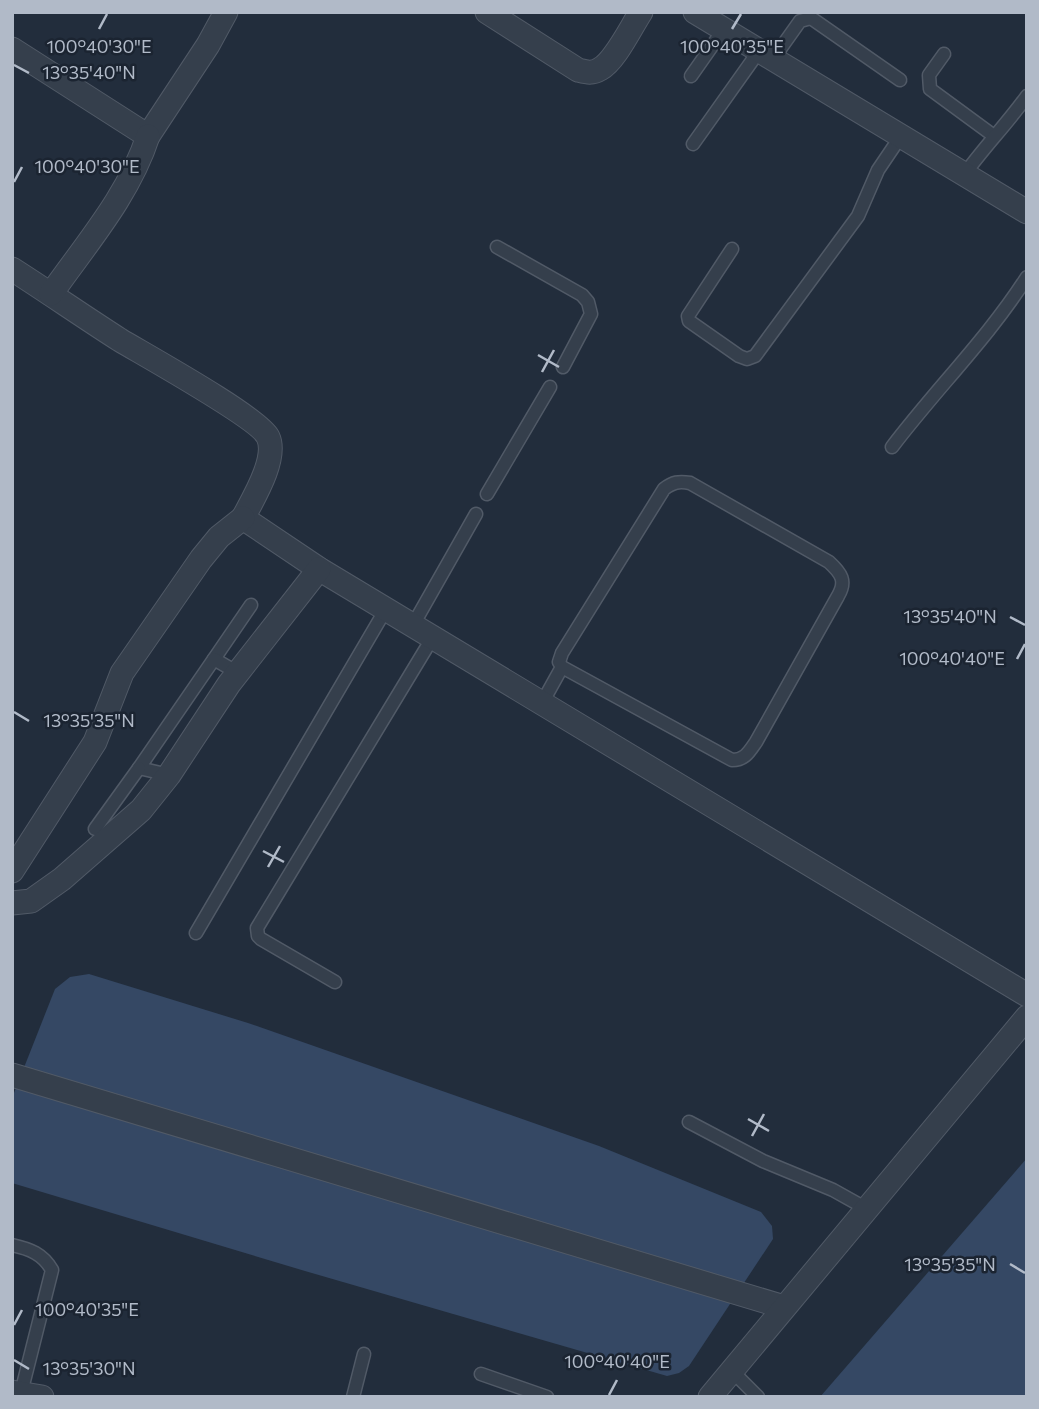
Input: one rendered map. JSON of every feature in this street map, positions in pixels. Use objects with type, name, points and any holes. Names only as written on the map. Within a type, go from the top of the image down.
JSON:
[{"type":"street","points":[[51,294],[126,188],[137,168],[148,136],[208,46],[226,12]]},
{"type":"street","points":[[487,12],[578,70],[588,73],[598,71],[607,64],[641,12]]},
{"type":"street","points":[[695,12],[1027,212]]},
{"type":"street","points":[[12,49],[148,136]]},
{"type":"street","points":[[12,269],[241,414],[269,439],[270,455],[243,518],[219,537],[201,559],[122,673],[95,742],[12,871]]},
{"type":"street","points":[[243,518],[319,569],[1027,995]]},
{"type":"street","points":[[12,903],[31,901],[62,879],[141,810],[169,775],[238,673],[319,569]]},
{"type":"street","points":[[710,1397],[1027,1017]]},
{"type":"street","points":[[12,1074],[784,1307]]},
{"type":"lane","points":[[693,144],[766,55],[800,21],[811,18],[900,80]]},
{"type":"lane","points":[[691,76],[724,29]]},
{"type":"lane","points":[[944,54],[929,75],[930,89],[995,136]]},
{"type":"lane","points":[[964,175],[1027,96]]},
{"type":"lane","points":[[732,249],[688,316],[689,321],[747,359],[755,356],[859,216],[878,170],[901,136]]},
{"type":"lane","points":[[496,247],[582,295],[588,302],[592,314],[563,367]]},
{"type":"lane","points":[[892,447],[922,408],[988,333],[1027,277]]},
{"type":"lane","points":[[487,495],[550,387]]},
{"type":"lane","points":[[672,483],[690,483],[829,562],[843,578],[843,587],[756,743],[741,759],[732,760],[562,667],[559,662],[562,653],[664,489],[672,483]]},
{"type":"lane","points":[[413,625],[476,514]]},
{"type":"lane","points":[[95,829],[251,605]]},
{"type":"lane","points":[[196,933],[386,609]]},
{"type":"lane","points":[[335,982],[261,939],[257,928],[433,638]]},
{"type":"lane","points":[[214,659],[238,673]]},
{"type":"lane","points":[[542,703],[562,667]]},
{"type":"lane","points":[[139,768],[169,775]]},
{"type":"lane","points":[[689,1122],[763,1161],[833,1190],[867,1209]]},
{"type":"lane","points":[[12,1245],[28,1248],[45,1258],[52,1270],[25,1394]]},
{"type":"lane","points":[[353,1397],[364,1354]]},
{"type":"lane","points":[[732,1371],[758,1397]]},
{"type":"lane","points":[[481,1374],[547,1397]]},
{"type":"water","points":[[89,974],[248,1023],[599,1146],[761,1212],[772,1226],[773,1239],[689,1366],[679,1373],[667,1376],[12,1183],[12,1098],[55,989],[70,977]]},
{"type":"water","points":[[1027,1158],[1027,1397],[820,1397]]}]
